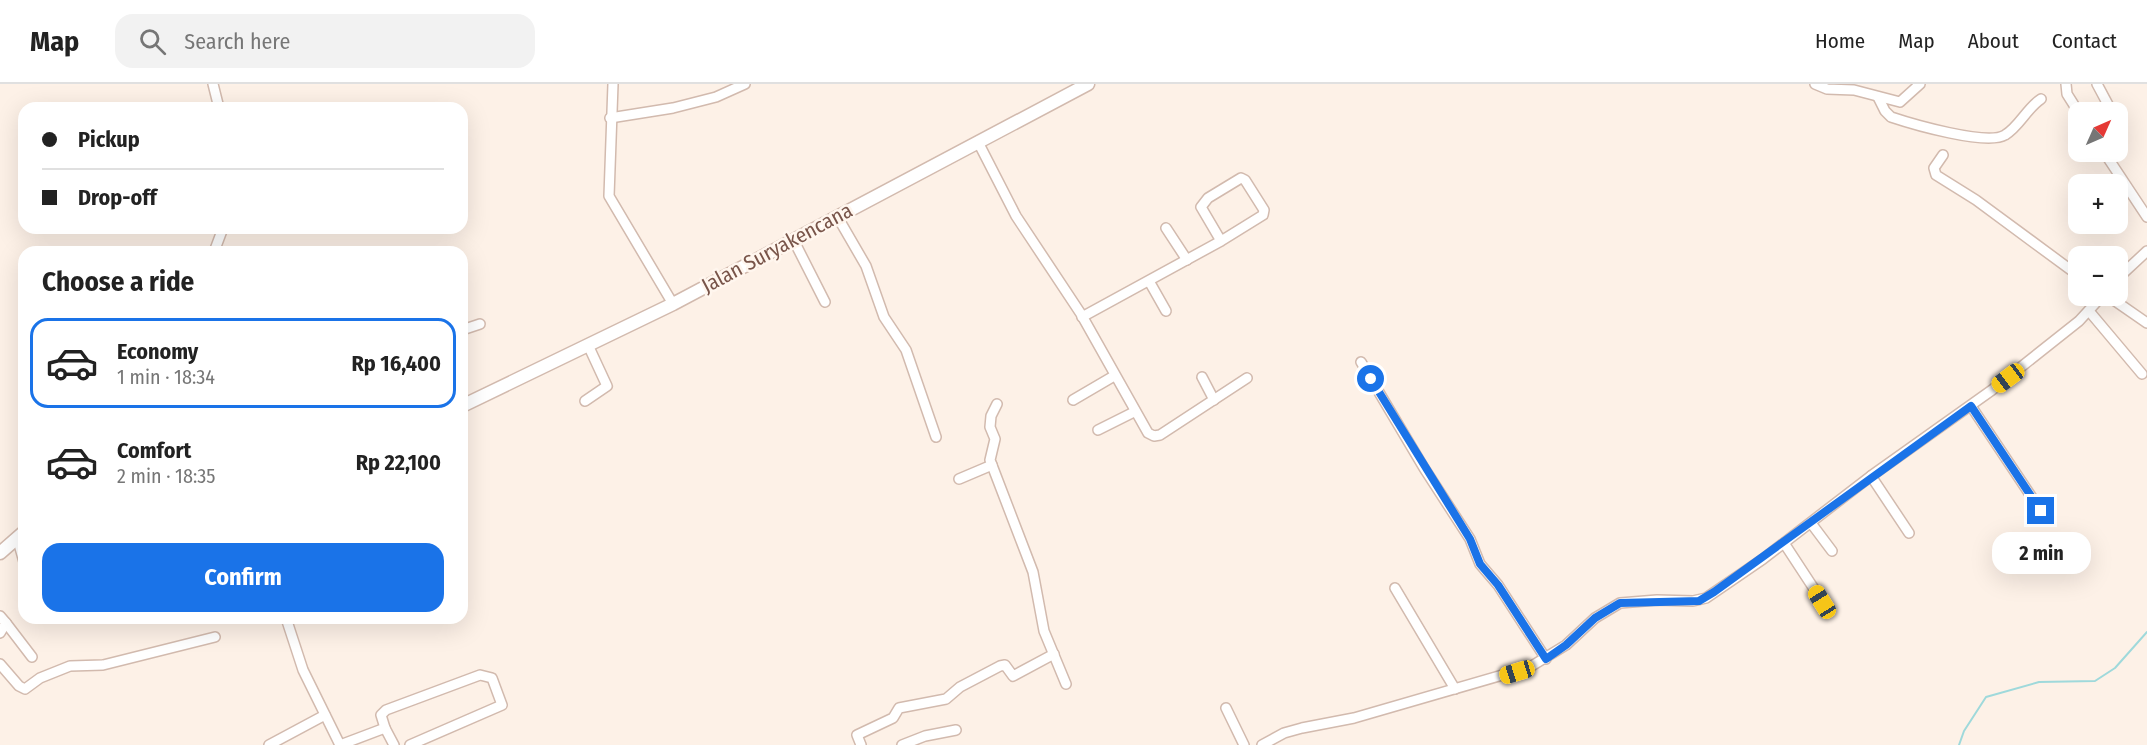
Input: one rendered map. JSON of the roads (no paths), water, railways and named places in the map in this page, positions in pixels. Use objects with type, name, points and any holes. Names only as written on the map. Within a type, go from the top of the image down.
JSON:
[{"type":"street","points":[[213,84],[218,102]]},
{"type":"street","points":[[613,84],[609,196],[673,304]]},
{"type":"street","points":[[610,118],[673,108],[723,95],[745,84]]},
{"type":"street","name":"Jalan Suryakencana","points":[[468,402],[673,304],[1088,84]]},
{"type":"street","points":[[1815,84],[1827,89],[1854,90],[1900,102],[1920,84]]},
{"type":"street","points":[[2066,84],[2067,94],[2072,102]]},
{"type":"street","points":[[2097,84],[2107,102]]},
{"type":"street","points":[[1878,97],[1885,111],[1892,117],[1966,136],[1995,138],[2008,134],[2041,99]]},
{"type":"street","points":[[978,142],[1016,216],[1082,317],[1143,428],[1154,436],[1160,435],[1247,378]]},
{"type":"street","points":[[1943,155],[1934,168],[1936,175],[1976,200],[2068,268]]},
{"type":"street","points":[[2111,162],[2147,217]]},
{"type":"street","points":[[1082,317],[1221,241],[1264,213],[1245,180],[1241,178],[1208,198],[1201,207],[1221,241]]},
{"type":"street","points":[[837,216],[866,266],[884,317],[906,350],[936,437]]},
{"type":"street","points":[[1166,228],[1187,260]]},
{"type":"street","points":[[793,239],[825,302]]},
{"type":"street","points":[[2128,269],[2146,254]]},
{"type":"street","points":[[1149,281],[1166,311]]},
{"type":"street","points":[[1263,745],[1284,733],[1353,718],[1517,672],[1546,659],[1566,645],[1595,618],[1620,603],[1699,601],[1784,543],[1871,476],[1971,406],[2093,306]]},
{"type":"street","points":[[2122,306],[2147,323]]},
{"type":"street","points":[[2089,311],[2142,374]]},
{"type":"street","points":[[468,328],[480,324]]},
{"type":"street","points":[[585,401],[607,386],[588,345]]},
{"type":"street","points":[[1361,362],[1424,468],[1470,539],[1480,564],[1498,585],[1546,659]]},
{"type":"street","points":[[1073,400],[1114,376]]},
{"type":"street","points":[[1202,377],[1214,400]]},
{"type":"street","points":[[997,404],[991,416],[990,427],[995,439],[995,448],[990,457],[1033,572],[1044,631],[1066,684]]},
{"type":"street","points":[[1971,406],[2041,511]]},
{"type":"street","points":[[1098,430],[1134,412]]},
{"type":"street","points":[[959,479],[992,465]]},
{"type":"street","points":[[1871,476],[1909,533]]},
{"type":"street","points":[[1811,523],[1832,551]]},
{"type":"street","points":[[0,553],[18,537]]},
{"type":"street","points":[[1784,543],[1822,602]]},
{"type":"street","points":[[1395,588],[1455,689]]},
{"type":"street","points":[[0,633],[3,619]]},
{"type":"street","points":[[3,619],[32,657]]},
{"type":"street","points":[[288,624],[303,670],[340,745],[384,728]]},
{"type":"street","points":[[0,664],[19,686],[25,689],[40,678],[70,666],[103,665],[215,637]]},
{"type":"street","points":[[861,745],[857,735],[893,718],[898,708],[946,699],[967,683],[1004,664],[1013,676],[1054,654]]},
{"type":"street","points":[[393,745],[384,728],[381,716],[386,710],[480,675],[492,678],[502,705],[410,745]]},
{"type":"street","points":[[1226,708],[1244,745]]},
{"type":"street","points":[[269,745],[325,715]]},
{"type":"street","points":[[902,745],[926,736],[956,730]]},
{"type":"waterway","points":[[1959,745],[1964,731],[1986,697],[2039,682],[2095,681],[2115,668],[2147,632]]}]
